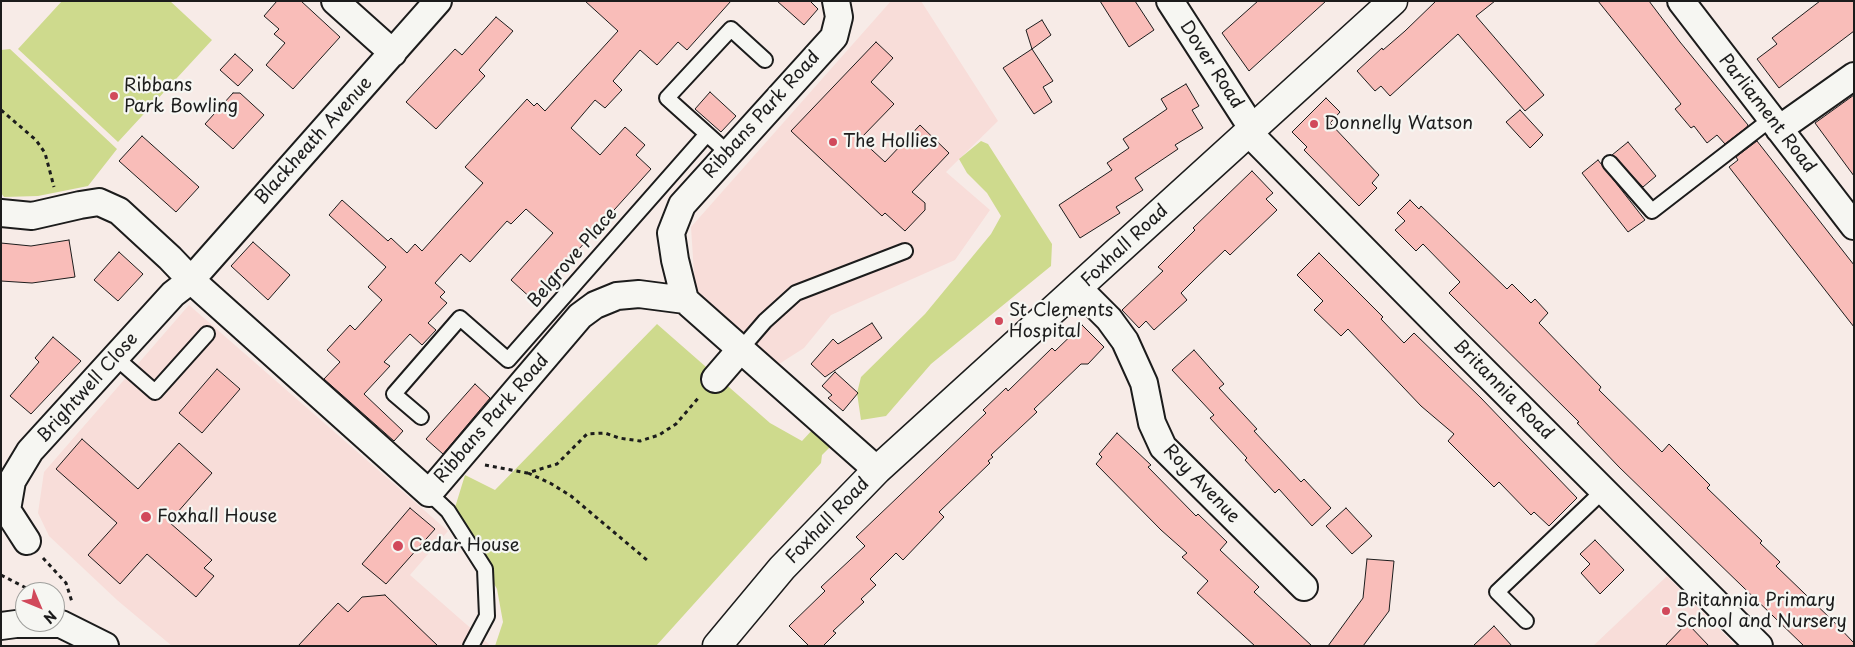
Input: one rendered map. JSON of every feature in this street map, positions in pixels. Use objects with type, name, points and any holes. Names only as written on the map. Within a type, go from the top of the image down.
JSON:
[{"type":"street","points":[[336,1],[392,53]]},
{"type":"street","name":"Blackheath Avenue","points":[[191,280],[438,1]]},
{"type":"street","name":"Ribbans Park Road","points":[[1,213],[32,216],[60,211],[80,204],[99,202],[119,211],[191,280],[429,493],[580,316],[595,305],[617,296],[639,294],[685,300],[675,260],[671,233],[682,205],[834,37],[839,17],[836,1]]},
{"type":"street","name":"Dover Road","points":[[1170,1],[1250,130]]},
{"type":"street","name":"Foxhall Road","points":[[717,646],[782,568],[877,470],[1079,289],[1392,1]]},
{"type":"street","name":"Parliament Road","points":[[1688,4],[1775,124],[1854,226]]},
{"type":"street","points":[[1775,124],[1854,76]]},
{"type":"street","name":"Britannia Road","points":[[1250,130],[1759,646]]},
{"type":"street","name":"Brightwell Close","points":[[27,541],[4,510],[12,481],[30,452],[173,294],[191,280]]},
{"type":"street","name":"Roy Avenue","points":[[1079,289],[1109,319],[1125,342],[1144,383],[1152,423],[1163,447],[1304,587]]},
{"type":"street","points":[[685,300],[877,470]]},
{"type":"street","points":[[715,379],[740,350]]},
{"type":"street","points":[[1,626],[61,624],[106,646]]},
{"type":"lane","points":[[728,153],[667,98],[730,29],[765,60]]},
{"type":"lane","points":[[1610,163],[1652,210],[1775,124]]},
{"type":"lane","name":"Belgrove Place","points":[[421,417],[394,394],[460,318],[508,360],[707,134]]},
{"type":"lane","points":[[740,350],[765,321],[796,293],[905,250]]},
{"type":"lane","points":[[115,357],[155,392],[207,334]]},
{"type":"lane","points":[[1526,621],[1497,592],[1604,490]]},
{"type":"lane","points":[[429,493],[448,511],[485,569],[486,616],[471,646]]},
{"type":"path","points":[[1,110],[36,140],[45,153],[60,211]]},
{"type":"path","points":[[527,473],[557,464],[587,434],[605,433],[619,438],[640,441],[659,435],[676,424],[715,379]]},
{"type":"path","points":[[460,457],[527,473],[550,483],[571,496],[647,560]]},
{"type":"path","points":[[27,541],[66,583],[82,634]]},
{"type":"path","points":[[1,576],[15,583]]},
{"type":"shaded area","points":[[891,1],[921,1],[998,121],[946,172],[990,210],[955,260],[831,315],[804,348],[779,364],[695,289],[691,227]]},
{"type":"shaded area","points":[[189,305],[448,531],[410,575],[491,646],[172,646],[117,600],[49,536],[38,513],[44,472]]},
{"type":"shaded area","name":"Britannia Primary School and Nursery","points":[[1667,576],[1736,646],[1593,646]]},
{"type":"green space","name":"Ribbans Park Bowling","points":[[62,1],[170,1],[212,40],[118,142],[18,49]]},
{"type":"green space","points":[[10,49],[117,149],[88,186],[38,196],[4,197],[1,193],[1,50]]},
{"type":"green space","points":[[981,141],[988,144],[1052,244],[1051,266],[931,364],[886,416],[861,420],[857,393],[861,377],[925,314],[991,234],[1001,216],[987,193],[967,173],[959,159]]},
{"type":"green space","points":[[657,324],[770,423],[802,441],[814,428],[833,444],[822,455],[821,463],[656,646],[495,646],[503,622],[497,589],[453,514],[465,475],[495,490]]},
{"type":"building","points":[[277,1],[301,1],[340,37],[293,89],[266,65],[285,43],[274,34],[279,29],[264,16]]},
{"type":"building","points":[[585,1],[731,1],[687,50],[678,42],[657,65],[640,50],[613,81],[622,90],[605,108],[595,100],[571,128],[600,155],[625,127],[645,145],[636,155],[651,169],[533,300],[511,280],[553,233],[526,209],[511,224],[507,221],[470,262],[461,254],[435,283],[445,292],[440,297],[447,303],[428,323],[436,330],[422,345],[410,334],[384,362],[390,366],[364,394],[403,431],[394,441],[324,379],[340,362],[327,350],[350,325],[355,330],[382,300],[368,287],[386,267],[329,215],[342,200],[388,241],[391,238],[407,253],[415,244],[422,251],[483,183],[465,167],[527,99],[534,106],[537,103],[545,111],[618,31]]},
{"type":"building","points":[[777,1],[810,1],[818,9],[804,25]]},
{"type":"building","points":[[1100,1],[1135,1],[1154,30],[1129,47]]},
{"type":"building","points":[[1258,1],[1326,1],[1249,71],[1222,33]]},
{"type":"building","points":[[1436,1],[1495,1],[1476,16],[1544,95],[1525,111],[1458,34],[1390,96],[1381,86],[1375,91],[1357,71],[1382,48],[1383,50],[1405,31]]},
{"type":"building","points":[[1598,1],[1649,1],[1748,125],[1747,127],[1725,144],[1717,135],[1707,143],[1694,126],[1691,128],[1675,109],[1681,104]]},
{"type":"building","points":[[1820,1],[1854,1],[1854,31],[1779,88],[1757,59],[1777,44],[1772,38]]},
{"type":"building","points":[[496,17],[513,31],[479,70],[485,76],[436,129],[406,102],[455,49],[462,55]]},
{"type":"building","points":[[1042,20],[1051,35],[1032,49],[1026,30]]},
{"type":"building","name":"The Hollies","points":[[876,42],[893,58],[871,82],[894,104],[860,139],[885,162],[920,125],[949,153],[912,192],[925,203],[925,210],[905,231],[885,213],[882,216],[791,131]]},
{"type":"building","points":[[1032,49],[1053,81],[1043,87],[1052,102],[1034,114],[1003,68]]},
{"type":"building","points":[[235,54],[253,70],[238,86],[220,70]]},
{"type":"building","points":[[1186,84],[1199,106],[1192,110],[1203,128],[1175,145],[1178,149],[1135,178],[1143,190],[1116,207],[1120,213],[1080,238],[1059,205],[1112,170],[1107,163],[1129,148],[1123,139],[1167,109],[1161,99]]},
{"type":"building","points":[[710,92],[736,116],[721,132],[695,109]]},
{"type":"building","points":[[233,93],[240,93],[264,115],[233,149],[205,124]]},
{"type":"building","points":[[1854,95],[1854,176],[1815,123]]},
{"type":"building","points":[[1326,98],[1340,112],[1330,123],[1379,175],[1372,183],[1377,188],[1359,206],[1304,150],[1307,147],[1292,132]]},
{"type":"building","points":[[1520,110],[1543,135],[1530,148],[1506,122]]},
{"type":"building","points":[[142,136],[199,187],[176,212],[119,161]]},
{"type":"building","points":[[1757,141],[1854,265],[1854,327],[1729,167],[1738,160],[1736,157]]},
{"type":"building","points":[[1628,142],[1656,176],[1643,187],[1612,155]]},
{"type":"building","points":[[1598,160],[1645,220],[1628,232],[1582,173]]},
{"type":"building","points":[[1252,171],[1273,193],[1266,199],[1277,210],[1230,255],[1225,250],[1198,276],[1181,293],[1187,300],[1154,330],[1146,321],[1139,328],[1122,310],[1163,271],[1158,267],[1195,230],[1193,228]]},
{"type":"building","points":[[1410,200],[1419,209],[1421,206],[1507,289],[1512,284],[1531,303],[1535,299],[1548,313],[1539,323],[1601,387],[1599,390],[1662,452],[1669,444],[1710,485],[1707,488],[1762,541],[1760,543],[1780,562],[1776,566],[1833,621],[1854,643],[1854,646],[1804,646],[1619,467],[1577,423],[1579,422],[1449,293],[1460,282],[1423,244],[1416,251],[1395,230],[1405,221],[1397,213]]},
{"type":"building","points":[[69,240],[75,277],[32,283],[1,281],[1,243],[31,246]]},
{"type":"building","points":[[253,242],[290,275],[268,300],[231,266]]},
{"type":"building","points":[[119,252],[143,274],[118,301],[94,280]]},
{"type":"building","points":[[1319,253],[1383,317],[1381,319],[1404,343],[1414,333],[1481,398],[1577,498],[1549,526],[1534,512],[1531,515],[1499,482],[1494,487],[1448,441],[1454,434],[1421,406],[1348,329],[1341,336],[1314,310],[1323,301],[1297,275]]},
{"type":"building","points":[[872,323],[882,338],[825,377],[811,364],[833,339],[838,344]]},
{"type":"building","points":[[1082,325],[1104,347],[1088,364],[1081,364],[1034,409],[1037,412],[991,455],[993,457],[988,461],[990,463],[939,512],[944,517],[903,560],[896,553],[870,579],[876,585],[861,599],[864,602],[833,631],[836,633],[823,646],[809,646],[789,626],[825,591],[821,587],[865,546],[856,537],[986,413],[983,410],[1006,388],[1008,391],[1052,348],[1055,351]]},
{"type":"building","points":[[53,337],[81,361],[31,414],[10,396],[39,362],[35,358]]},
{"type":"building","points":[[1194,350],[1224,384],[1219,388],[1257,429],[1254,431],[1301,482],[1304,479],[1331,508],[1312,526],[1279,489],[1275,493],[1245,460],[1247,458],[1210,418],[1214,415],[1172,370]]},
{"type":"building","points":[[217,369],[240,389],[202,433],[179,413]]},
{"type":"building","points":[[835,372],[858,393],[843,411],[828,398],[832,395],[822,386]]},
{"type":"building","points":[[475,384],[490,398],[443,454],[426,439]]},
{"type":"building","points":[[1117,433],[1151,465],[1148,467],[1196,516],[1198,514],[1227,542],[1220,550],[1259,587],[1254,592],[1312,646],[1255,646],[1197,593],[1208,581],[1182,557],[1187,553],[1161,530],[1096,464],[1102,457],[1099,454]]},
{"type":"building","name":"Foxhall House","points":[[82,439],[138,489],[179,443],[212,473],[169,522],[212,560],[204,568],[214,576],[196,597],[147,554],[120,584],[88,555],[117,523],[56,469]]},
{"type":"building","name":"Cedar House","points":[[410,508],[435,529],[386,584],[362,564]]},
{"type":"building","points":[[1346,508],[1372,536],[1352,554],[1326,526]]},
{"type":"building","points":[[1595,540],[1624,570],[1600,594],[1581,573],[1590,564],[1580,554]]},
{"type":"building","points":[[1367,559],[1394,561],[1389,611],[1363,646],[1328,646],[1363,598]]},
{"type":"building","points":[[385,595],[438,646],[298,646],[338,603],[348,612],[362,597]]},
{"type":"building","points":[[1687,623],[1709,646],[1665,646]]},
{"type":"building","points":[[1494,626],[1512,646],[1473,646]]},
{"type":"place","name":"Ribbans Park Bowling","points":[[114,96]]},
{"type":"place","name":"Donnelly Watson","points":[[1314,124]]},
{"type":"place","name":"The Hollies","points":[[833,142]]},
{"type":"place","name":"St Clements Hospital","points":[[999,321]]},
{"type":"place","name":"Foxhall House","points":[[146,517]]},
{"type":"place","name":"Cedar House","points":[[398,546]]},
{"type":"place","name":"Britannia Primary School and Nursery","points":[[1666,611]]}]
